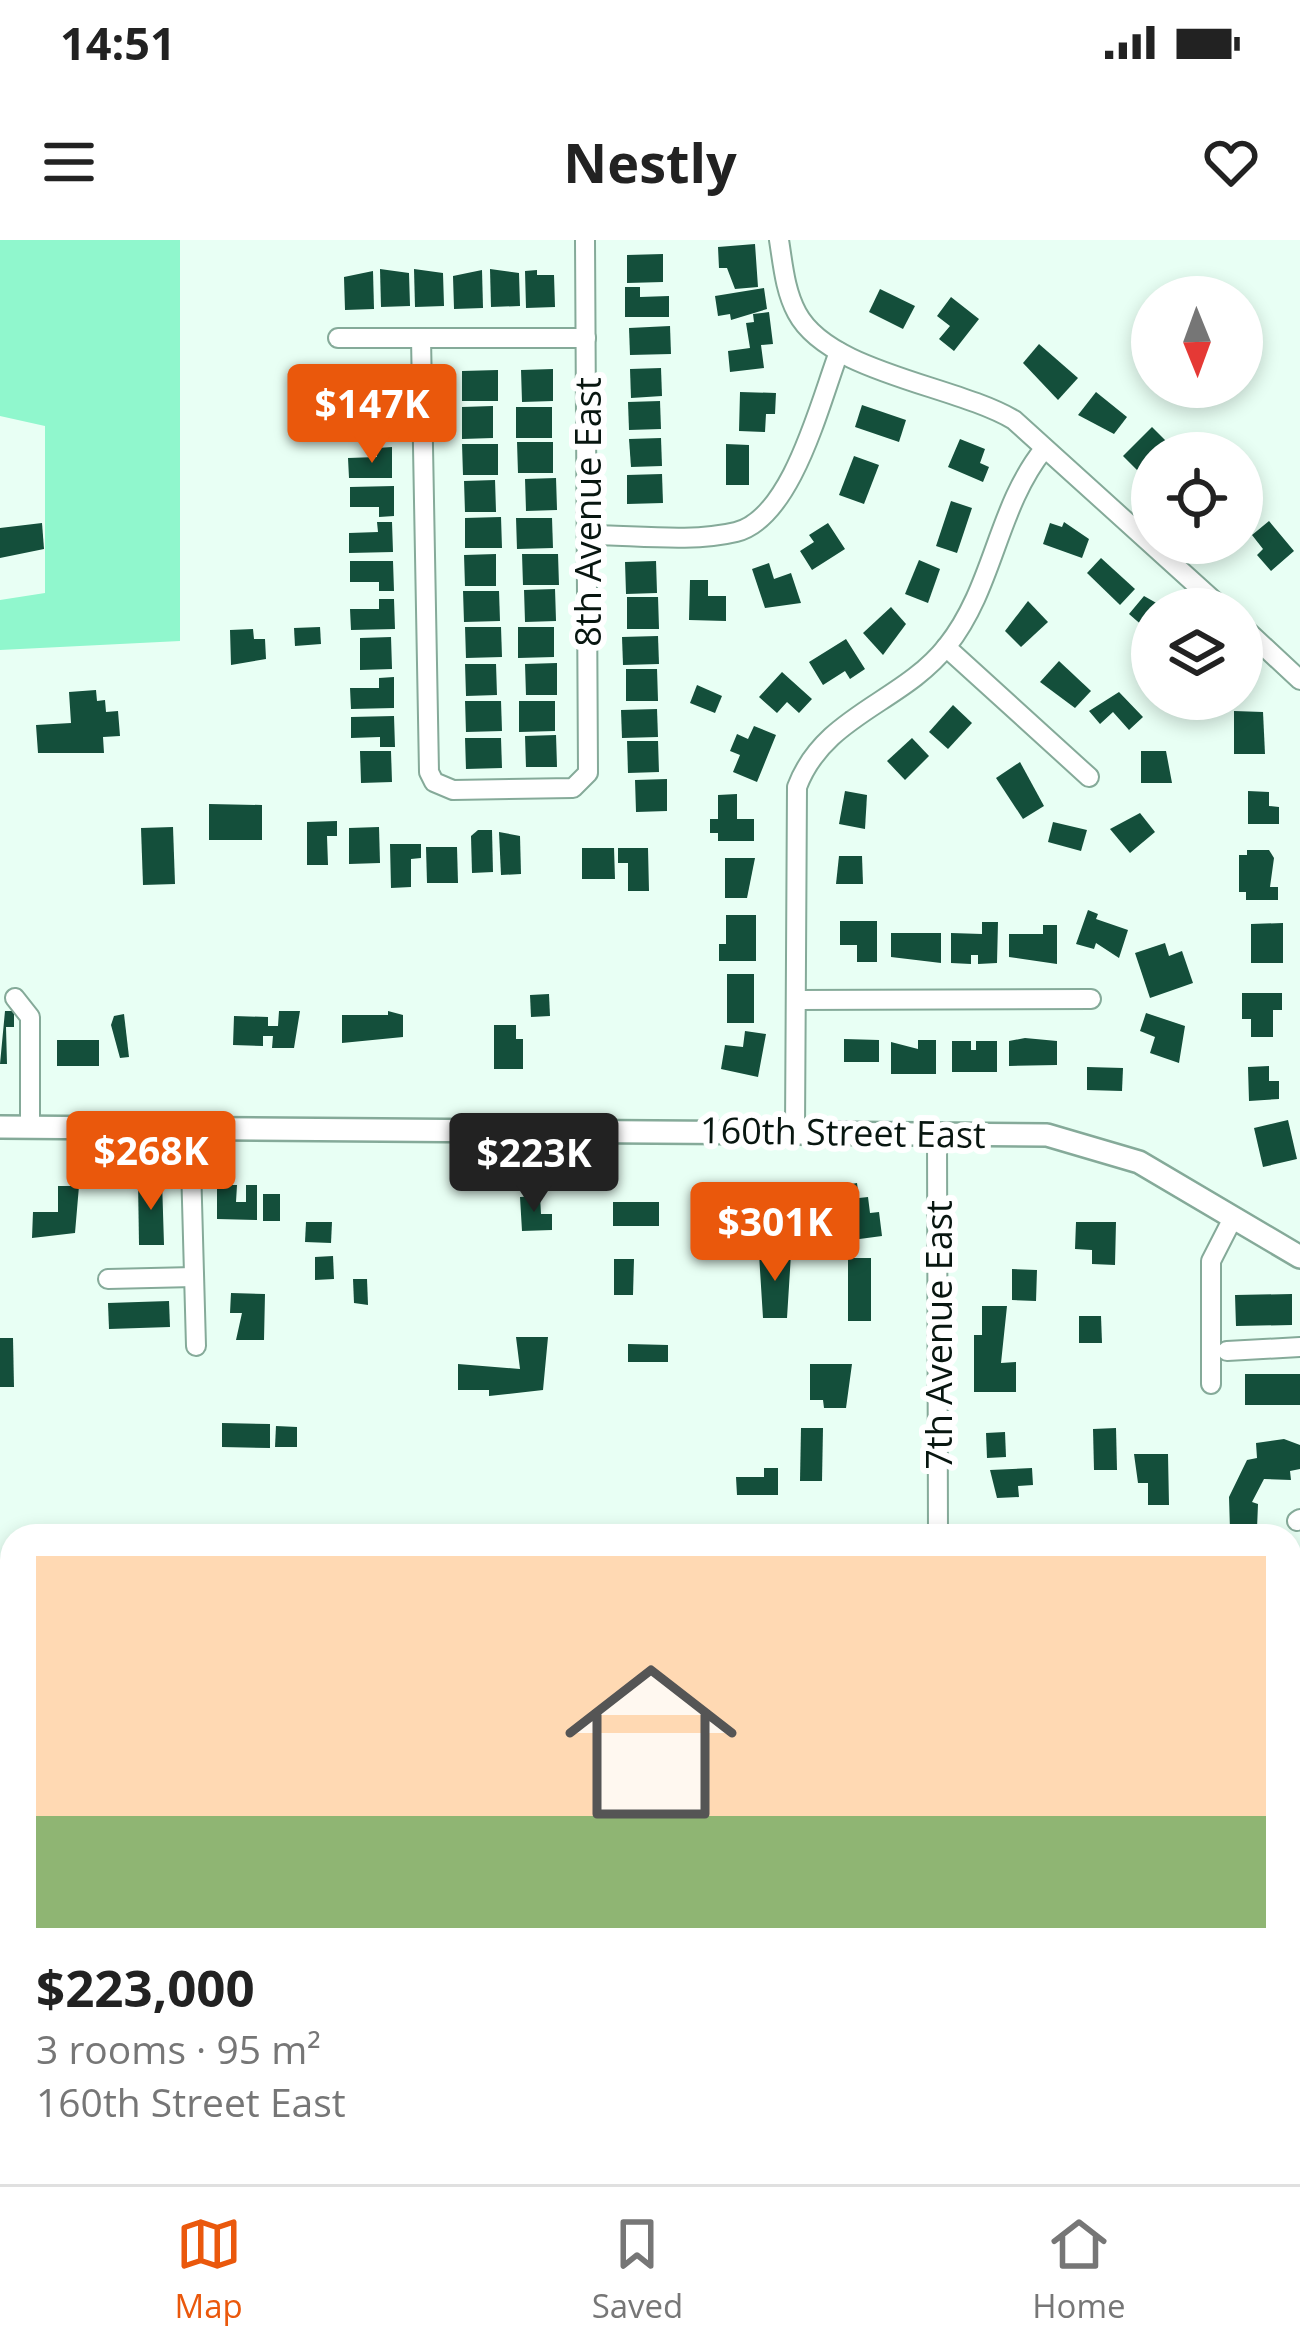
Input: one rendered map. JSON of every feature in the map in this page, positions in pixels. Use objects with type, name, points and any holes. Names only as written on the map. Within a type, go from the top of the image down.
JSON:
[{"type":"street","name":"8th Avenue East","points":[[421,338],[429,772],[434,782],[453,790],[573,788],[588,773],[585,240]]},
{"type":"street","points":[[779,240],[799,316],[816,337],[839,352],[1014,420],[1200,588]]},
{"type":"street","points":[[338,338],[586,338]]},
{"type":"street","points":[[587,535],[735,532],[761,520],[780,500],[839,352]]},
{"type":"street","points":[[795,1130],[795,819],[805,768],[823,740],[914,680],[946,647],[980,589],[1027,471],[1044,449]]},
{"type":"street","points":[[1263,646],[1300,680]]},
{"type":"street","points":[[946,647],[1089,777]]},
{"type":"street","points":[[15,998],[30,1017],[30,1127]]},
{"type":"street","points":[[796,1000],[1091,999]]},
{"type":"street","name":"160th Street East","points":[[0,1127],[1047,1135],[1139,1162],[1300,1257]]},
{"type":"street","points":[[190,1129],[196,1346]]},
{"type":"street","name":"7th Avenue East","points":[[937,1134],[938,1524]]},
{"type":"street","points":[[1211,1384],[1211,1261],[1233,1218]]},
{"type":"street","points":[[108,1279],[194,1277]]},
{"type":"street","points":[[1227,1352],[1300,1347]]},
{"type":"green space","points":[[0,240],[180,240],[180,641],[0,650],[0,600],[45,593],[45,426],[0,416]]},
{"type":"building","points":[[755,244],[758,287],[735,289],[727,268],[719,268],[718,247]]},
{"type":"building","points":[[663,254],[663,282],[627,283],[627,255]]},
{"type":"building","points":[[380,269],[409,273],[410,306],[381,307]]},
{"type":"building","points":[[414,269],[443,273],[444,306],[415,307]]},
{"type":"building","points":[[490,269],[519,273],[520,306],[491,307]]},
{"type":"building","points":[[482,270],[483,308],[454,309],[453,276]]},
{"type":"building","points":[[537,270],[537,275],[554,275],[555,307],[526,308],[525,271]]},
{"type":"building","points":[[373,271],[374,309],[345,310],[344,277]]},
{"type":"building","points":[[625,287],[640,287],[640,297],[669,296],[669,317],[625,317]]},
{"type":"building","points":[[764,288],[767,309],[731,320],[730,314],[718,316],[715,296]]},
{"type":"building","points":[[880,289],[915,306],[903,329],[869,312]]},
{"type":"building","points":[[951,297],[979,319],[954,351],[939,339],[950,326],[937,316]]},
{"type":"building","points":[[769,312],[773,344],[761,345],[764,368],[730,372],[728,351],[750,348],[746,323],[754,322],[753,314]]},
{"type":"building","points":[[670,326],[671,354],[630,355],[629,328]]},
{"type":"building","points":[[1039,344],[1078,378],[1058,400],[1023,363]]},
{"type":"building","points":[[661,368],[662,396],[631,398],[630,369]]},
{"type":"building","points":[[553,369],[553,401],[522,402],[521,370]]},
{"type":"building","points":[[498,370],[498,401],[462,401],[462,371]]},
{"type":"building","points":[[393,373],[394,403],[379,403],[379,394],[350,394],[349,374]]},
{"type":"building","points":[[740,392],[776,393],[775,414],[766,414],[765,432],[739,431]]},
{"type":"building","points":[[1096,392],[1127,417],[1114,434],[1078,415]]},
{"type":"building","points":[[660,401],[661,429],[629,430],[628,402]]},
{"type":"building","points":[[862,405],[906,420],[899,442],[855,427]]},
{"type":"building","points":[[493,406],[493,438],[462,439],[462,407]]},
{"type":"building","points":[[516,407],[552,407],[552,438],[516,438]]},
{"type":"building","points":[[387,409],[387,441],[356,441],[356,410]]},
{"type":"building","points":[[661,438],[662,466],[631,467],[629,439]]},
{"type":"building","points":[[960,439],[985,449],[980,463],[989,467],[983,482],[948,467]]},
{"type":"building","points":[[517,442],[553,442],[553,473],[518,473]]},
{"type":"building","points":[[462,444],[498,444],[498,475],[463,475]]},
{"type":"building","points":[[726,444],[749,445],[749,485],[726,485]]},
{"type":"building","points":[[392,447],[392,478],[349,478],[348,458],[377,457],[377,448]]},
{"type":"building","points":[[854,456],[879,465],[864,504],[839,495]]},
{"type":"building","points":[[662,474],[663,503],[627,504],[627,475]]},
{"type":"building","points":[[556,478],[557,510],[526,511],[525,479]]},
{"type":"building","points":[[495,480],[496,512],[465,512],[464,481]]},
{"type":"building","points":[[394,486],[394,516],[379,517],[379,507],[350,507],[350,487]]},
{"type":"building","points":[[951,501],[972,508],[957,553],[936,546]]},
{"type":"building","points":[[501,517],[502,548],[465,548],[465,518]]},
{"type":"building","points":[[516,518],[552,518],[553,548],[517,549]]},
{"type":"building","points":[[1269,521],[1294,551],[1271,571],[1263,562],[1263,526]]},
{"type":"building","points":[[377,522],[392,522],[393,552],[349,553],[349,533],[378,532]]},
{"type":"building","points":[[1064,522],[1089,539],[1082,558],[1043,544],[1050,523],[1062,527]]},
{"type":"building","points":[[42,523],[44,549],[0,558],[0,528]]},
{"type":"building","points":[[828,523],[845,549],[812,570],[800,551],[814,542],[809,535]]},
{"type":"building","points":[[496,554],[496,586],[465,586],[464,555]]},
{"type":"building","points":[[522,554],[558,554],[559,585],[523,585]]},
{"type":"building","points":[[1101,558],[1134,588],[1120,605],[1087,573]]},
{"type":"building","points":[[919,560],[940,569],[928,603],[905,594]]},
{"type":"building","points":[[350,561],[393,561],[394,591],[379,591],[379,582],[350,582]]},
{"type":"building","points":[[656,561],[657,593],[626,594],[625,562]]},
{"type":"building","points":[[769,563],[774,579],[791,573],[801,603],[765,608],[752,569]]},
{"type":"building","points":[[690,580],[708,580],[708,596],[726,596],[726,621],[689,620]]},
{"type":"building","points":[[555,589],[556,621],[525,622],[524,590]]},
{"type":"building","points":[[463,591],[499,591],[500,621],[464,622]]},
{"type":"building","points":[[627,597],[658,597],[659,629],[627,629]]},
{"type":"building","points":[[379,599],[394,599],[395,629],[351,630],[350,609],[379,609]]},
{"type":"building","points":[[1028,601],[1048,622],[1021,647],[1005,631]]},
{"type":"building","points":[[891,607],[906,624],[883,655],[863,633]]},
{"type":"building","points":[[320,627],[321,644],[295,646],[294,628]]},
{"type":"building","points":[[465,627],[501,627],[502,657],[466,658]]},
{"type":"building","points":[[518,627],[554,627],[554,657],[518,658]]},
{"type":"building","points":[[253,629],[254,639],[265,639],[266,659],[231,665],[230,630]]},
{"type":"building","points":[[658,636],[659,664],[623,665],[622,637]]},
{"type":"building","points":[[391,637],[392,669],[360,670],[360,638]]},
{"type":"building","points":[[846,639],[865,669],[850,679],[845,671],[823,685],[809,662]]},
{"type":"building","points":[[1059,661],[1091,691],[1075,708],[1040,682]]},
{"type":"building","points":[[557,663],[557,695],[526,695],[525,664]]},
{"type":"building","points":[[465,664],[496,664],[497,695],[466,696]]},
{"type":"building","points":[[626,669],[657,669],[658,701],[626,701]]},
{"type":"building","points":[[782,672],[812,699],[799,713],[787,702],[777,713],[759,697]]},
{"type":"building","points":[[394,677],[394,708],[351,709],[350,688],[379,688],[379,678]]},
{"type":"building","points":[[697,685],[722,696],[715,713],[690,703]]},
{"type":"building","points":[[96,690],[97,701],[105,700],[106,712],[118,711],[120,736],[103,737],[104,753],[38,753],[36,725],[71,723],[69,692]]},
{"type":"building","points":[[1119,692],[1131,704],[1131,720],[1140,720],[1129,730],[1113,712],[1100,724],[1089,711]]},
{"type":"building","points":[[465,701],[501,701],[502,731],[466,732]]},
{"type":"building","points":[[519,701],[555,701],[555,731],[519,732]]},
{"type":"building","points":[[953,705],[972,723],[948,749],[929,732]]},
{"type":"building","points":[[657,709],[658,737],[622,738],[621,710]]},
{"type":"building","points":[[1263,712],[1265,754],[1234,754],[1234,720],[1263,720]]},
{"type":"building","points":[[394,716],[395,747],[380,747],[380,737],[351,738],[351,717]]},
{"type":"building","points":[[754,726],[776,735],[757,782],[733,772],[740,755],[730,751],[737,734],[748,739]]},
{"type":"building","points":[[556,735],[557,767],[526,767],[525,736]]},
{"type":"building","points":[[465,738],[501,738],[502,768],[466,769]]},
{"type":"building","points":[[912,738],[929,756],[905,780],[887,761]]},
{"type":"building","points":[[627,741],[658,741],[659,772],[628,773]]},
{"type":"building","points":[[360,751],[391,751],[392,782],[361,783]]},
{"type":"building","points":[[1141,751],[1166,751],[1172,783],[1141,783]]},
{"type":"building","points":[[1020,762],[1044,806],[1023,819],[996,778]]},
{"type":"building","points":[[667,779],[667,811],[636,812],[635,780]]},
{"type":"building","points":[[845,791],[867,795],[865,829],[839,824]]},
{"type":"building","points":[[1248,791],[1269,792],[1269,806],[1279,807],[1279,824],[1248,824]]},
{"type":"building","points":[[737,794],[737,819],[754,819],[754,841],[718,841],[718,833],[710,833],[710,819],[718,819],[718,795]]},
{"type":"building","points":[[209,804],[262,805],[262,840],[209,840]]},
{"type":"building","points":[[1140,813],[1155,832],[1130,853],[1110,829]]},
{"type":"building","points":[[337,821],[337,836],[327,836],[328,865],[307,865],[307,822]]},
{"type":"building","points":[[1053,822],[1087,830],[1081,851],[1048,842]]},
{"type":"building","points":[[173,827],[175,884],[143,885],[141,828]]},
{"type":"building","points":[[379,827],[380,863],[349,864],[349,828]]},
{"type":"building","points":[[478,830],[492,830],[493,872],[472,873],[471,836]]},
{"type":"building","points":[[499,832],[520,836],[521,874],[501,875]]},
{"type":"building","points":[[390,844],[421,844],[421,858],[411,859],[411,887],[391,888]]},
{"type":"building","points":[[426,847],[457,847],[458,883],[427,883]]},
{"type":"building","points":[[582,848],[614,848],[615,879],[582,879]]},
{"type":"building","points":[[618,848],[648,848],[649,891],[628,891],[628,863],[618,863]]},
{"type":"building","points":[[1247,850],[1269,850],[1274,858],[1270,887],[1278,887],[1278,900],[1246,900],[1246,892],[1239,892],[1239,855],[1247,855]]},
{"type":"building","points":[[839,856],[862,856],[863,884],[836,884]]},
{"type":"building","points":[[725,858],[755,858],[747,898],[725,898]]},
{"type":"building","points":[[1088,910],[1098,914],[1096,919],[1128,930],[1119,958],[1096,943],[1094,949],[1076,944]]},
{"type":"building","points":[[726,915],[756,915],[756,961],[719,961],[719,944],[726,944]]},
{"type":"building","points":[[840,921],[877,921],[877,962],[857,962],[857,945],[840,945]]},
{"type":"building","points":[[982,922],[998,922],[997,963],[978,964],[978,955],[971,955],[971,964],[951,963],[951,933],[982,934]]},
{"type":"building","points":[[1283,923],[1283,963],[1251,963],[1251,924]]},
{"type":"building","points":[[1043,925],[1057,925],[1057,964],[1009,957],[1009,934],[1043,934]]},
{"type":"building","points":[[891,933],[941,933],[941,963],[891,957]]},
{"type":"building","points":[[1165,943],[1169,956],[1182,951],[1193,983],[1150,998],[1135,953]]},
{"type":"building","points":[[727,974],[754,974],[754,1023],[727,1023]]},
{"type":"building","points":[[1242,993],[1282,993],[1282,1010],[1273,1010],[1273,1037],[1251,1037],[1251,1019],[1242,1019]]},
{"type":"building","points":[[549,994],[550,1016],[531,1017],[530,995]]},
{"type":"building","points":[[5,1011],[14,1011],[14,1027],[6,1027],[7,1064],[0,1064]]},
{"type":"building","points":[[279,1011],[300,1011],[294,1048],[272,1048],[273,1036],[263,1036],[263,1046],[233,1045],[234,1016],[268,1017],[268,1026],[278,1026]]},
{"type":"building","points":[[388,1011],[403,1015],[403,1037],[342,1043],[342,1015],[388,1015]]},
{"type":"building","points":[[1146,1013],[1185,1026],[1179,1063],[1150,1053],[1155,1037],[1140,1031]]},
{"type":"building","points":[[124,1014],[129,1057],[120,1058],[111,1025],[114,1016]]},
{"type":"building","points":[[494,1025],[516,1025],[516,1039],[523,1039],[523,1069],[494,1069]]},
{"type":"building","points":[[745,1031],[766,1034],[758,1077],[721,1069],[725,1045],[743,1047]]},
{"type":"building","points":[[844,1039],[879,1040],[879,1062],[844,1062]]},
{"type":"building","points":[[57,1040],[99,1040],[99,1066],[57,1066]]},
{"type":"building","points":[[918,1040],[936,1040],[936,1074],[891,1074],[891,1042],[918,1049]]},
{"type":"building","points":[[952,1041],[971,1041],[971,1050],[976,1050],[976,1041],[997,1041],[997,1072],[952,1072]]},
{"type":"building","points":[[1009,1041],[1057,1041],[1057,1065],[1009,1066]]},
{"type":"building","points":[[1269,1066],[1269,1081],[1279,1081],[1279,1099],[1249,1101],[1248,1067]]},
{"type":"building","points":[[1087,1067],[1123,1068],[1122,1091],[1087,1090]]},
{"type":"building","points":[[1288,1120],[1297,1159],[1263,1167],[1254,1128]]},
{"type":"building","points":[[162,1180],[164,1245],[139,1245],[138,1181]]},
{"type":"building","points":[[857,1183],[859,1198],[868,1197],[870,1213],[879,1212],[882,1236],[837,1242],[832,1187]]},
{"type":"building","points":[[217,1185],[237,1185],[236,1202],[246,1202],[246,1185],[257,1185],[257,1220],[217,1219]]},
{"type":"building","points":[[58,1186],[79,1186],[75,1233],[32,1238],[33,1212],[58,1212]]},
{"type":"building","points":[[263,1194],[280,1194],[280,1221],[263,1221]]},
{"type":"building","points":[[540,1196],[541,1214],[552,1214],[552,1230],[522,1231],[520,1197]]},
{"type":"building","points":[[613,1202],[659,1202],[659,1226],[613,1226]]},
{"type":"building","points":[[306,1222],[332,1222],[331,1243],[305,1242]]},
{"type":"building","points":[[1076,1222],[1116,1222],[1115,1265],[1092,1264],[1092,1250],[1075,1249]]},
{"type":"building","points":[[794,1223],[795,1243],[776,1245],[775,1224]]},
{"type":"building","points":[[759,1254],[791,1254],[787,1318],[763,1318]]},
{"type":"building","points":[[333,1256],[334,1279],[315,1280],[315,1257]]},
{"type":"building","points":[[848,1258],[871,1258],[871,1321],[848,1321]]},
{"type":"building","points":[[614,1259],[634,1259],[633,1295],[614,1295]]},
{"type":"building","points":[[1012,1269],[1037,1270],[1036,1301],[1012,1300]]},
{"type":"building","points":[[353,1279],[367,1279],[368,1305],[354,1303]]},
{"type":"building","points":[[231,1293],[265,1294],[264,1340],[236,1340],[242,1313],[230,1313]]},
{"type":"building","points":[[1292,1294],[1292,1325],[1236,1326],[1235,1295]]},
{"type":"building","points":[[169,1301],[170,1327],[109,1329],[108,1303]]},
{"type":"building","points":[[982,1306],[1007,1306],[1001,1363],[1016,1362],[1016,1392],[974,1392],[974,1335],[982,1335]]},
{"type":"building","points":[[1079,1316],[1101,1316],[1102,1343],[1079,1343]]},
{"type":"building","points":[[516,1337],[548,1337],[543,1390],[489,1396],[489,1390],[458,1390],[458,1364],[520,1369]]},
{"type":"building","points":[[0,1338],[13,1338],[14,1387],[0,1387]]},
{"type":"building","points":[[628,1344],[668,1345],[668,1362],[628,1362]]},
{"type":"building","points":[[810,1364],[852,1364],[846,1408],[824,1408],[823,1400],[810,1400]]},
{"type":"building","points":[[1245,1374],[1300,1374],[1300,1405],[1245,1405]]},
{"type":"building","points":[[222,1423],[270,1424],[270,1448],[222,1447]]},
{"type":"building","points":[[276,1426],[297,1427],[297,1447],[275,1447]]},
{"type":"building","points":[[801,1428],[823,1428],[822,1481],[800,1481]]},
{"type":"building","points":[[1116,1428],[1117,1470],[1094,1470],[1093,1429]]},
{"type":"building","points":[[1005,1432],[1006,1457],[987,1458],[986,1433]]},
{"type":"building","points":[[1284,1439],[1300,1445],[1300,1469],[1290,1471],[1291,1480],[1264,1479],[1252,1502],[1258,1504],[1257,1524],[1230,1524],[1229,1497],[1247,1460],[1257,1458],[1256,1443]]},
{"type":"building","points":[[1134,1454],[1168,1454],[1169,1505],[1148,1505],[1148,1483],[1138,1483]]},
{"type":"building","points":[[764,1468],[778,1468],[778,1495],[737,1495],[736,1477],[764,1477]]},
{"type":"building","points":[[1032,1468],[1033,1485],[1018,1486],[1019,1497],[997,1498],[990,1470]]}]
